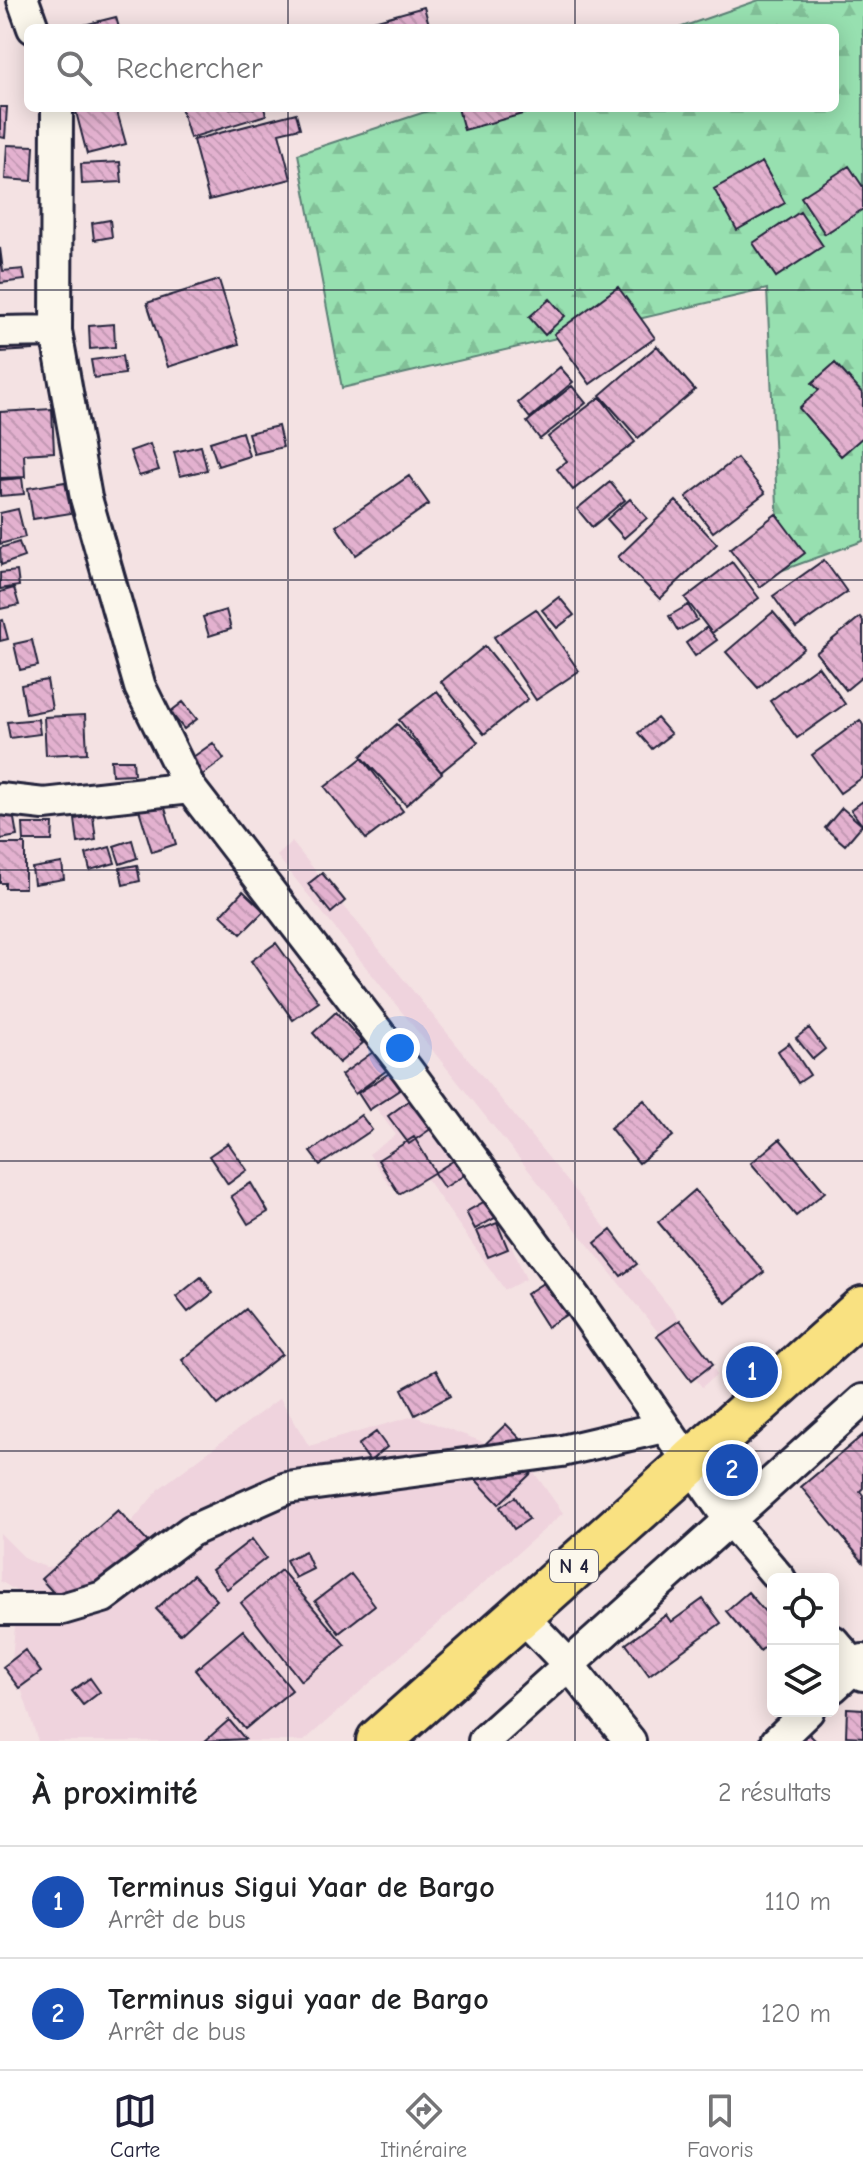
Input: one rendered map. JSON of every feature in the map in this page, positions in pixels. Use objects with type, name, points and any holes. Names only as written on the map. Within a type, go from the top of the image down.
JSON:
[{"type":"highway","name":"N 4","points":[[379,1741],[863,1309]]},
{"type":"street","points":[[23,0],[32,24]]},
{"type":"street","points":[[57,112],[56,331],[86,498],[140,687],[190,788],[418,1084],[576,1299],[728,1518],[775,1573]]},
{"type":"street","points":[[0,332],[56,331]]},
{"type":"street","points":[[0,799],[44,804],[190,788]]},
{"type":"street","points":[[484,1741],[728,1518],[863,1400]]},
{"type":"street","points":[[0,1609],[62,1609],[103,1597],[191,1531],[287,1488],[562,1451],[664,1427]]},
{"type":"street","points":[[520,1614],[568,1664],[630,1741]]},
{"type":"street","points":[[837,1645],[860,1667],[839,1683]]},
{"type":"street","points":[[777,1741],[802,1717]]},
{"type":"shaded area","points":[[292,842],[699,1343],[717,1374],[702,1387],[277,856]]},
{"type":"shaded area","points":[[364,1027],[488,1191],[526,1279],[505,1290],[420,1170],[390,1186],[369,1154],[396,1135],[335,1053]]},
{"type":"shaded area","points":[[280,1398],[309,1446],[414,1416],[523,1457],[563,1513],[304,1741],[38,1741],[12,1660],[18,1592],[0,1581],[0,1533],[27,1560],[46,1567],[72,1564],[115,1541],[160,1488]]},
{"type":"green space","points":[[759,0],[863,0],[863,541],[780,571],[767,289],[342,388],[298,154],[425,112],[839,112],[839,24],[690,24]]},
{"type":"building","points":[[424,7],[429,24],[363,24]]},
{"type":"building","points":[[116,17],[118,24],[88,24]]},
{"type":"building","points":[[0,107],[7,107],[5,138],[0,137]]},
{"type":"building","points":[[76,112],[117,112],[126,144],[87,154]]},
{"type":"building","points":[[182,112],[265,112],[266,115],[190,138]]},
{"type":"building","points":[[459,112],[530,112],[464,130]]},
{"type":"building","points":[[296,113],[300,128],[279,133],[291,179],[209,200],[193,140]]},
{"type":"building","points":[[7,145],[34,146],[32,181],[5,179]]},
{"type":"building","points":[[120,162],[122,182],[82,184],[81,164]]},
{"type":"building","points":[[762,162],[785,203],[737,230],[714,189]]},
{"type":"building","points":[[849,166],[863,187],[863,209],[825,234],[801,197]]},
{"type":"building","points":[[800,212],[823,246],[776,277],[753,243]]},
{"type":"building","points":[[110,220],[112,237],[94,240],[92,223]]},
{"type":"building","points":[[0,248],[3,271],[23,269],[25,280],[0,283]]},
{"type":"building","points":[[219,280],[239,344],[168,367],[147,303]]},
{"type":"building","points":[[618,287],[655,338],[590,384],[554,334]]},
{"type":"building","points":[[550,299],[565,316],[545,335],[529,317]]},
{"type":"building","points":[[114,324],[115,347],[90,349],[89,326]]},
{"type":"building","points":[[32,333],[33,350],[1,352],[0,335]]},
{"type":"building","points":[[657,346],[695,390],[638,438],[600,395]]},
{"type":"building","points":[[122,356],[125,374],[94,378],[91,360]]},
{"type":"building","points":[[835,363],[863,394],[863,437],[841,456],[799,408],[819,390],[812,383]]},
{"type":"building","points":[[560,367],[573,382],[530,418],[518,403]]},
{"type":"building","points":[[572,386],[586,403],[540,439],[527,422]]},
{"type":"building","points":[[600,397],[635,442],[573,490],[557,469],[567,461],[548,437]]},
{"type":"building","points":[[52,409],[54,452],[24,454],[25,477],[0,478],[0,412]]},
{"type":"building","points":[[278,426],[283,447],[254,454],[248,433]]},
{"type":"building","points":[[242,432],[249,456],[218,466],[210,442]]},
{"type":"building","points":[[150,444],[159,470],[139,476],[130,451]]},
{"type":"building","points":[[201,446],[207,470],[180,476],[174,452]]},
{"type":"building","points":[[737,458],[765,493],[713,532],[686,497]]},
{"type":"building","points":[[409,476],[429,504],[356,555],[336,526]]},
{"type":"building","points":[[22,478],[24,494],[0,496],[0,480]]},
{"type":"building","points":[[65,482],[71,513],[33,519],[28,488]]},
{"type":"building","points":[[610,482],[625,500],[592,527],[577,509]]},
{"type":"building","points":[[630,499],[647,518],[624,538],[607,519]]},
{"type":"building","points":[[676,501],[717,544],[660,599],[618,557]]},
{"type":"building","points":[[18,509],[25,537],[0,544],[0,513]]},
{"type":"building","points":[[776,514],[805,553],[760,587],[730,549]]},
{"type":"building","points":[[19,542],[24,557],[1,565],[0,548]]},
{"type":"building","points":[[824,560],[847,592],[796,628],[773,596]]},
{"type":"building","points":[[732,562],[759,598],[712,633],[685,598]]},
{"type":"building","points":[[17,571],[19,586],[0,589],[0,573]]},
{"type":"building","points":[[14,588],[19,605],[0,609],[0,592]]},
{"type":"building","points":[[559,597],[574,615],[557,628],[542,610]]},
{"type":"building","points":[[688,605],[697,620],[678,631],[669,616]]},
{"type":"building","points":[[536,609],[579,671],[536,700],[494,637]]},
{"type":"building","points":[[226,610],[231,629],[209,636],[203,617]]},
{"type":"building","points":[[773,612],[804,648],[758,688],[726,652]]},
{"type":"building","points":[[860,617],[863,621],[863,676],[846,690],[816,653]]},
{"type":"building","points":[[3,620],[8,639],[0,641],[0,621]]},
{"type":"building","points":[[707,627],[717,640],[695,656],[686,643]]},
{"type":"building","points":[[32,640],[38,666],[20,670],[14,644]]},
{"type":"building","points":[[485,646],[528,699],[484,734],[441,682]]},
{"type":"building","points":[[818,666],[845,704],[797,738],[770,701]]},
{"type":"building","points":[[47,680],[52,709],[26,714],[21,685]]},
{"type":"building","points":[[437,691],[478,742],[441,772],[399,720]]},
{"type":"building","points":[[183,702],[197,719],[184,729],[170,712]]},
{"type":"building","points":[[85,715],[87,753],[46,755],[44,717]]},
{"type":"building","points":[[657,718],[671,734],[652,749],[638,733]]},
{"type":"building","points":[[38,719],[40,734],[10,738],[7,722]]},
{"type":"building","points":[[860,720],[863,725],[863,777],[840,793],[812,755]]},
{"type":"building","points":[[397,724],[442,773],[406,805],[361,756]]},
{"type":"building","points":[[213,743],[224,759],[197,779],[186,762]]},
{"type":"building","points":[[362,758],[403,811],[366,839],[325,787]]},
{"type":"building","points":[[111,760],[133,760],[134,774],[112,775]]},
{"type":"building","points":[[161,795],[176,844],[152,852],[137,803]]},
{"type":"building","points":[[863,801],[863,826],[851,810]]},
{"type":"building","points":[[12,807],[17,836],[1,839],[0,809]]},
{"type":"building","points":[[842,808],[862,825],[845,845],[825,828]]},
{"type":"building","points":[[93,816],[96,840],[78,843],[75,819]]},
{"type":"building","points":[[23,824],[53,824],[52,841],[24,841]]},
{"type":"building","points":[[132,840],[137,858],[120,864],[114,846]]},
{"type":"building","points":[[0,844],[25,844],[25,888],[5,888],[5,883],[0,883]]},
{"type":"building","points":[[110,847],[115,863],[90,870],[86,854]]},
{"type":"building","points":[[62,863],[64,879],[34,884],[32,868]]},
{"type":"building","points":[[137,865],[140,881],[123,885],[120,868]]},
{"type":"building","points":[[322,873],[345,901],[331,913],[308,884]]},
{"type":"building","points":[[243,891],[264,911],[241,934],[221,915]]},
{"type":"building","points":[[276,943],[319,1002],[293,1020],[251,961]]},
{"type":"building","points":[[336,1012],[363,1043],[339,1063],[313,1033]]},
{"type":"building","points":[[809,1028],[825,1049],[813,1059],[796,1038]]},
{"type":"building","points":[[789,1043],[810,1075],[798,1083],[778,1051]]},
{"type":"building","points":[[373,1052],[387,1070],[355,1094],[341,1075]]},
{"type":"building","points":[[399,1067],[410,1083],[369,1110],[358,1093]]},
{"type":"building","points":[[411,1099],[432,1128],[409,1144],[388,1116]]},
{"type":"building","points":[[644,1100],[673,1136],[639,1163],[610,1128]]},
{"type":"building","points":[[361,1115],[372,1130],[320,1165],[310,1152]]},
{"type":"building","points":[[414,1137],[435,1172],[399,1194],[378,1160]]},
{"type":"building","points":[[780,1139],[825,1192],[796,1216],[751,1163]]},
{"type":"building","points":[[228,1143],[247,1170],[228,1184],[209,1156]]},
{"type":"building","points":[[456,1159],[466,1174],[444,1188],[434,1173]]},
{"type":"building","points":[[251,1183],[268,1212],[248,1224],[231,1196]]},
{"type":"building","points":[[695,1190],[764,1272],[726,1303],[658,1222]]},
{"type":"building","points":[[489,1199],[498,1216],[475,1229],[466,1212]]},
{"type":"building","points":[[497,1223],[508,1249],[488,1257],[477,1231]]},
{"type":"building","points":[[611,1230],[637,1264],[621,1276],[595,1243]]},
{"type":"building","points":[[201,1277],[213,1293],[188,1312],[176,1297]]},
{"type":"building","points":[[548,1280],[569,1313],[547,1327],[526,1294]]},
{"type":"building","points":[[246,1309],[282,1354],[218,1405],[182,1360]]},
{"type":"building","points":[[680,1320],[713,1364],[691,1381],[657,1336]]},
{"type":"building","points":[[436,1370],[450,1396],[415,1415],[402,1389]]},
{"type":"building","points":[[506,1424],[543,1462],[499,1504],[476,1480],[489,1468],[475,1454]]},
{"type":"building","points":[[376,1432],[387,1447],[370,1461],[358,1445]]},
{"type":"building","points":[[863,1435],[863,1488],[860,1491],[863,1495],[863,1562],[801,1487]]},
{"type":"building","points":[[515,1497],[529,1519],[514,1529],[500,1507]]},
{"type":"building","points":[[118,1510],[156,1551],[90,1610],[62,1602],[41,1579]]},
{"type":"building","points":[[252,1539],[266,1558],[227,1589],[212,1570]]},
{"type":"building","points":[[305,1551],[313,1569],[295,1578],[286,1560]]},
{"type":"building","points":[[281,1570],[345,1645],[301,1681],[241,1603]]},
{"type":"building","points":[[351,1574],[375,1605],[339,1633],[315,1601]]},
{"type":"building","points":[[193,1575],[217,1600],[180,1634],[156,1609]]},
{"type":"building","points":[[748,1592],[767,1614],[767,1645],[760,1651],[726,1611]]},
{"type":"building","points":[[703,1599],[721,1623],[649,1675],[626,1644],[666,1615],[671,1622]]},
{"type":"building","points":[[243,1630],[292,1690],[245,1729],[195,1670]]},
{"type":"building","points":[[25,1650],[41,1672],[19,1688],[3,1667]]},
{"type":"building","points":[[90,1678],[100,1692],[83,1705],[72,1691]]},
{"type":"building","points":[[847,1708],[863,1709],[863,1737],[846,1736]]},
{"type":"building","points":[[229,1720],[245,1739],[205,1741]]},
{"type":"building","points":[[807,1732],[816,1741],[797,1741]]},
{"type":"place","name":"Terminus Sigui Yaar de Bargo","points":[[752,1372]]},
{"type":"place","name":"Terminus sigui yaar de Bargo","points":[[732,1470]]}]
